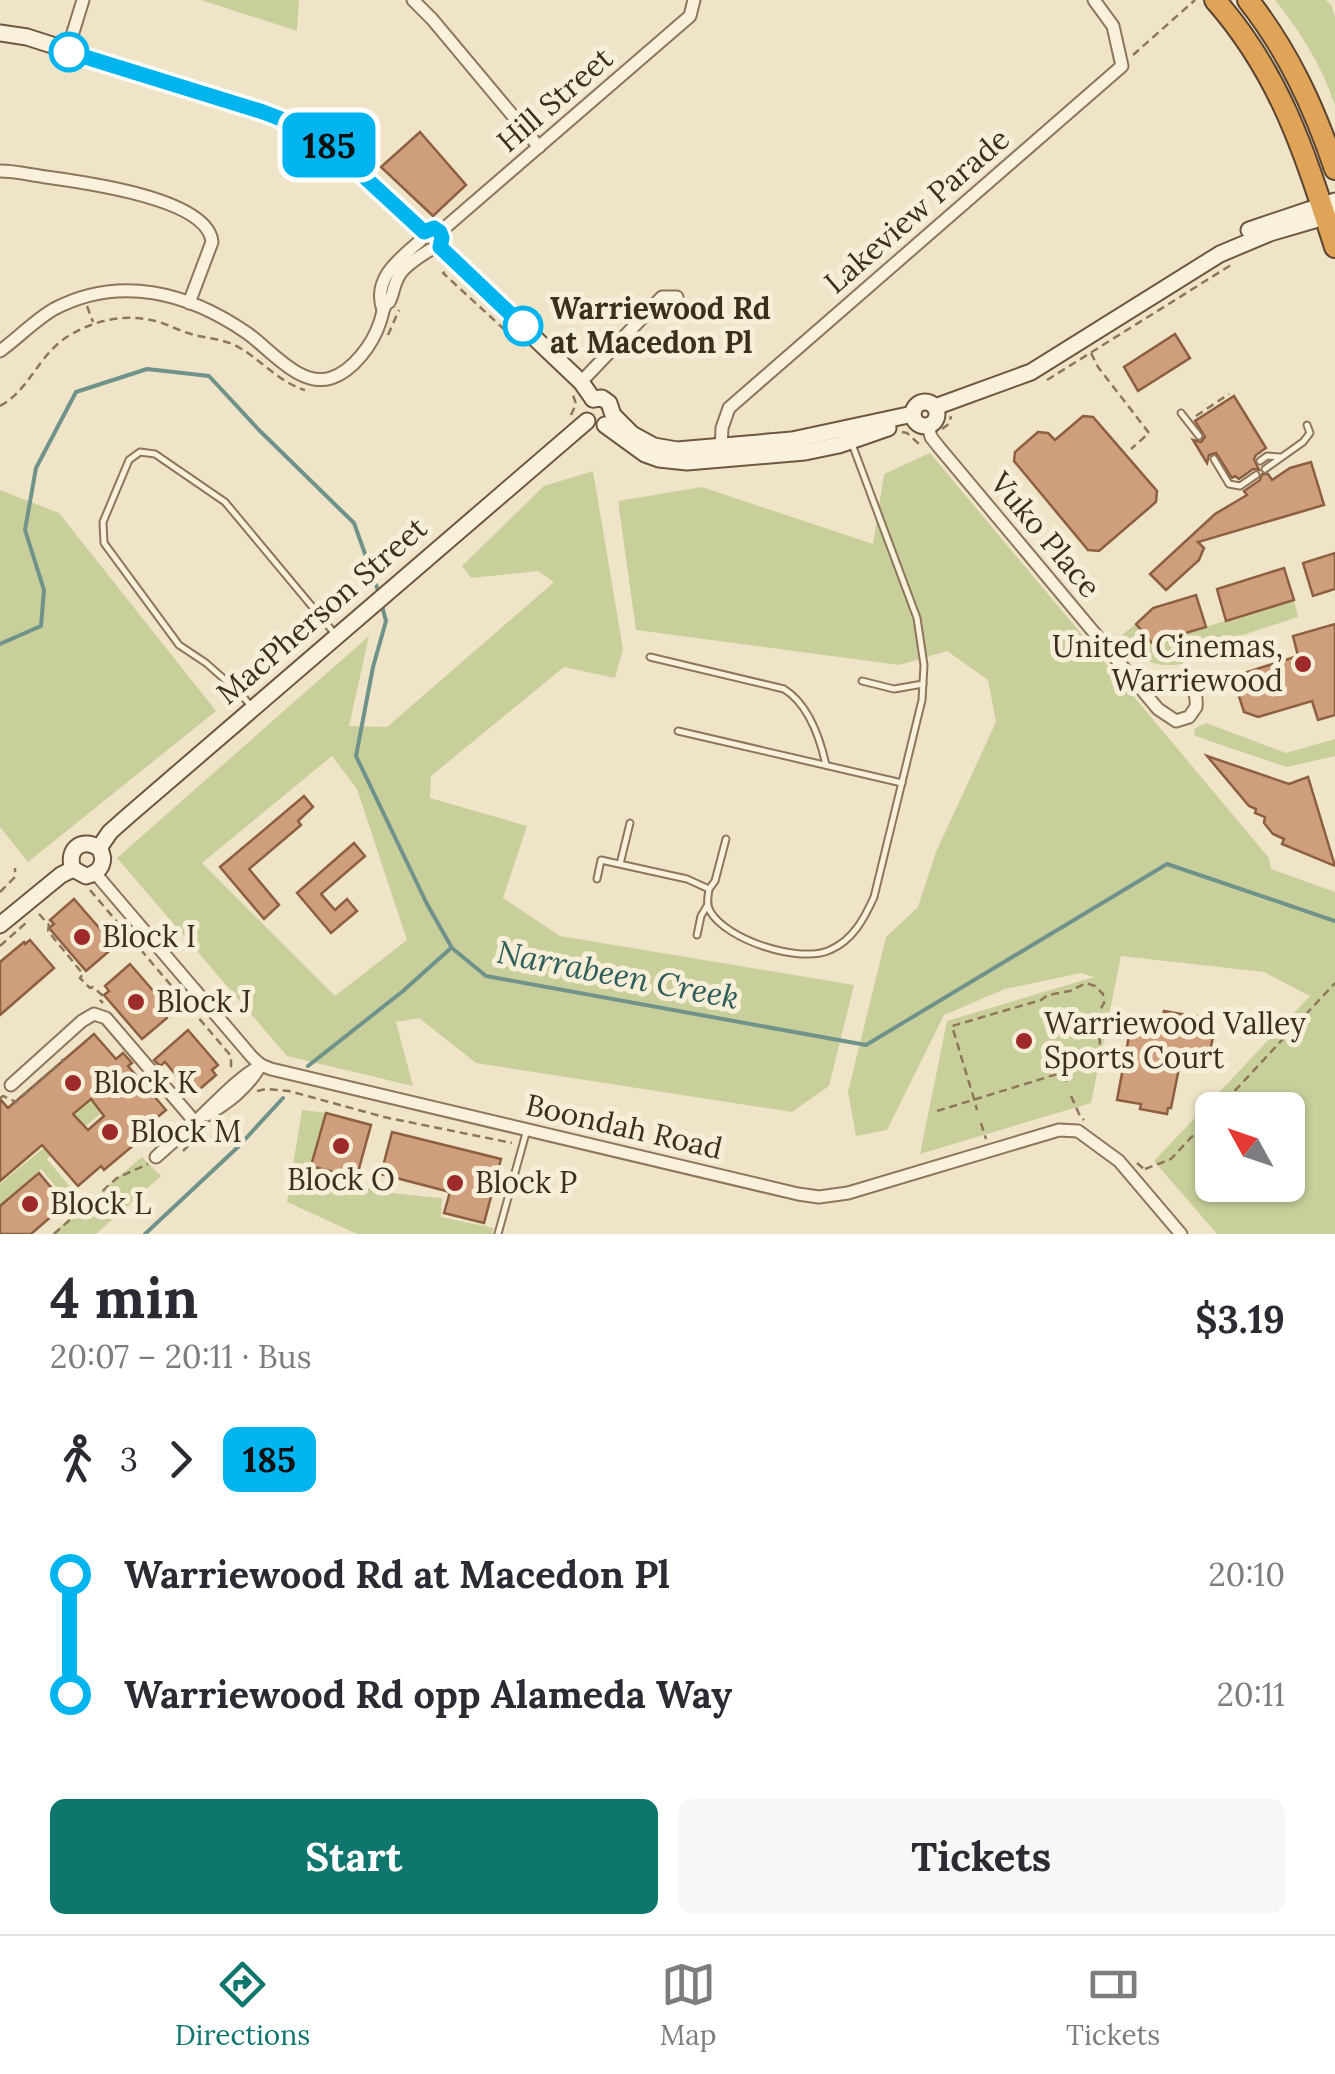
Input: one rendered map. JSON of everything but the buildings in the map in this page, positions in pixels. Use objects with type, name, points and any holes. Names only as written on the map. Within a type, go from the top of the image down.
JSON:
[{"type":"highway","points":[[1215,0],[1252,47],[1280,94],[1329,210],[1335,247]]},
{"type":"highway","points":[[1248,0],[1290,60],[1335,169]]},
{"type":"street","points":[[67,52],[83,0]]},
{"type":"street","points":[[412,0],[539,147]]},
{"type":"street","name":"Hill Street","points":[[189,303],[246,332],[299,374],[318,380],[335,377],[352,366],[376,333],[383,310],[380,300],[384,278],[395,263],[431,240],[690,16],[694,0]]},
{"type":"street","points":[[1094,0],[1114,26],[1122,66]]},
{"type":"street","points":[[0,34],[18,35],[307,129],[332,147],[431,240],[574,384],[594,399],[606,400],[612,406],[609,420]]},
{"type":"street","name":"Lakeview Parade","points":[[721,453],[725,415],[738,400],[1122,66]]},
{"type":"street","points":[[0,171],[112,186],[152,198],[205,224],[212,242],[189,303],[150,291],[101,293],[54,310],[0,351]]},
{"type":"street","points":[[919,420],[914,409],[922,402],[935,407],[1030,372],[1220,254],[1230,240],[1243,233],[1329,210]]},
{"type":"street","points":[[574,384],[662,297],[677,296]]},
{"type":"street","points":[[594,399],[584,408],[587,421],[595,426],[609,420]]},
{"type":"street","points":[[609,420],[654,446],[721,453],[805,452],[919,420]]},
{"type":"street","points":[[721,453],[919,420]]},
{"type":"street","name":"Vuko Place","points":[[919,420],[1138,688],[1176,721],[1184,720],[1196,707],[1196,694],[1182,681],[1151,680],[1129,674]]},
{"type":"street","name":"MacPherson Street","points":[[99,848],[128,816],[587,421]]},
{"type":"street","points":[[89,843],[99,848],[103,858],[100,869],[86,876],[74,869],[70,859],[78,845],[89,843]]},
{"type":"street","points":[[0,925],[74,869]]},
{"type":"street","points":[[95,873],[261,1065],[219,1096],[198,1128],[156,1156]]},
{"type":"street","points":[[11,1085],[94,1014],[106,1018],[198,1128]]},
{"type":"street","name":"Boondah Road","points":[[261,1065],[818,1197],[848,1193],[1059,1130],[1078,1131],[1119,1161],[1181,1234]]},
{"type":"lane","points":[[1181,414],[1199,436]]},
{"type":"lane","points":[[1265,470],[1303,442],[1310,433],[1307,426]]},
{"type":"lane","points":[[707,906],[723,926],[760,946],[817,954],[832,950],[851,936],[874,898],[922,700],[924,665],[918,618],[851,441]]},
{"type":"lane","points":[[252,708],[229,683],[179,644],[104,543],[102,522],[129,460],[140,452],[155,454],[225,502],[336,636]]},
{"type":"lane","points":[[1260,461],[1266,456],[1280,457]]},
{"type":"lane","points":[[1214,459],[1229,484],[1240,486],[1254,472]]},
{"type":"lane","points":[[650,658],[784,689],[801,704],[826,765]]},
{"type":"lane","points":[[862,681],[894,688],[923,684]]},
{"type":"lane","points":[[678,731],[902,783]]},
{"type":"lane","points":[[620,864],[630,823]]},
{"type":"lane","points":[[697,935],[726,839]]},
{"type":"lane","points":[[597,879],[601,860],[687,878],[709,889]]},
{"type":"lane","points":[[498,1234],[526,1130]]},
{"type":"path","points":[[1122,66],[1196,0]]},
{"type":"path","points":[[443,273],[516,340]]},
{"type":"path","points":[[87,305],[94,323]]},
{"type":"path","points":[[387,338],[399,307]]},
{"type":"path","points":[[0,406],[21,390],[56,344],[94,323],[119,318],[144,319],[229,342],[290,385],[310,391]]},
{"type":"path","points":[[1091,353],[1098,368],[1149,433],[1131,449]]},
{"type":"path","points":[[569,418],[576,404],[574,384]]},
{"type":"path","points":[[1196,416],[1229,394]]},
{"type":"path","points":[[0,892],[16,877],[15,868]]},
{"type":"path","points":[[83,886],[94,892],[232,1056],[230,1074]]},
{"type":"path","points":[[0,946],[38,912],[49,925],[48,931],[83,974],[80,978],[102,995],[100,999],[110,1011]]},
{"type":"path","points":[[937,1111],[974,1100],[1064,1072],[1072,1069],[1073,1063],[1090,1058],[1098,1052],[1100,1040],[1094,1021],[1104,1004],[1103,994],[1086,983],[952,1026],[974,1100],[977,1110]]},
{"type":"path","points":[[1234,1092],[1335,983]]},
{"type":"path","points":[[0,1098],[16,1102],[63,1060],[58,1053]]},
{"type":"path","points":[[1064,1072],[1067,1082]]},
{"type":"path","points":[[256,1091],[289,1091],[384,1117],[522,1145]]},
{"type":"path","points":[[1070,1096],[1089,1124]]},
{"type":"path","points":[[981,1123],[986,1141]]},
{"type":"path","points":[[172,1158],[198,1128]]},
{"type":"path","points":[[1132,1175],[1171,1160],[1195,1133]]},
{"type":"path","points":[[54,1234],[117,1178],[148,1164],[156,1156]]},
{"type":"green space","points":[[201,0],[299,0],[297,31]]},
{"type":"green space","points":[[1275,0],[1326,0],[1332,6],[1335,106],[1310,50]]},
{"type":"green space","points":[[930,453],[1269,858],[1271,869],[1335,892],[1335,1234],[1217,1234],[1154,1161],[1195,1118],[1195,1202],[1305,1202],[1305,1092],[1219,1092],[1310,996],[1264,972],[1121,956],[1091,1103],[920,1154],[947,1021],[1094,977],[1081,973],[1005,989],[944,1015],[887,1130],[856,1136],[848,1092],[886,937],[918,907],[936,852],[996,722],[988,680],[947,651],[899,665],[636,630],[618,501],[702,487],[873,544],[884,474]]},
{"type":"green space","points":[[593,471],[623,649],[615,678],[564,667],[431,776],[430,798],[527,826],[503,898],[560,936],[854,985],[829,1086],[792,1112],[476,1063],[419,1018],[396,1022],[413,1086],[287,1056],[117,858],[369,636],[349,726],[387,727],[554,582],[538,571],[471,578],[462,566],[544,486]],"holes":[[[332,756],[357,789],[407,940],[335,996],[202,863]]]},
{"type":"green space","points":[[0,490],[59,513],[216,711],[28,862],[0,827]]},
{"type":"green space","points":[[1294,600],[1298,617],[1194,651],[1182,664],[1146,661],[1119,637],[1136,624],[1152,643]]},
{"type":"green space","points":[[1206,723],[1286,753],[1335,739],[1335,756],[1287,767],[1195,736],[1194,729]]},
{"type":"green space","points":[[123,1071],[135,1084],[47,1159],[85,1205],[142,1157],[161,1176],[96,1234],[51,1234],[77,1212],[41,1169],[0,1205],[0,1184],[46,1146],[13,1106]]},
{"type":"green space","points":[[302,1110],[326,1113],[312,1166],[375,1190],[442,1198],[441,1217],[494,1228],[492,1234],[357,1234],[287,1202]]},
{"type":"waterway","name":"Narrabeen Creek","points":[[0,644],[41,626],[44,590],[25,530],[36,468],[76,392],[147,369],[209,376],[354,523],[379,593]]},
{"type":"waterway","name":"Narrabeen Creek","points":[[381,602],[386,621],[356,756],[452,948],[486,976],[866,1045],[1167,864],[1335,921]]},
{"type":"waterway","points":[[308,1066],[451,948]]},
{"type":"waterway","points":[[145,1234],[238,1147],[283,1098]]},
{"type":"bus line","name":"185","points":[[69,52],[263,112],[319,136],[424,232],[434,228],[440,232],[440,247],[523,326]]},
{"type":"place","name":"Warriewood Rd at Macedon Pl","points":[[523,326]]},
{"type":"place","name":"United Cinemas, Warriewood","points":[[1303,664]]},
{"type":"place","name":"Block I","points":[[82,937]]},
{"type":"place","name":"Block J","points":[[136,1002]]},
{"type":"place","name":"Warriewood Valley Sports Court","points":[[1024,1041]]},
{"type":"place","name":"Block K","points":[[73,1083]]},
{"type":"place","name":"Block M","points":[[110,1132]]},
{"type":"place","name":"Block O","points":[[341,1146]]},
{"type":"place","name":"Block P","points":[[455,1183]]},
{"type":"place","name":"Block L","points":[[30,1204]]}]
